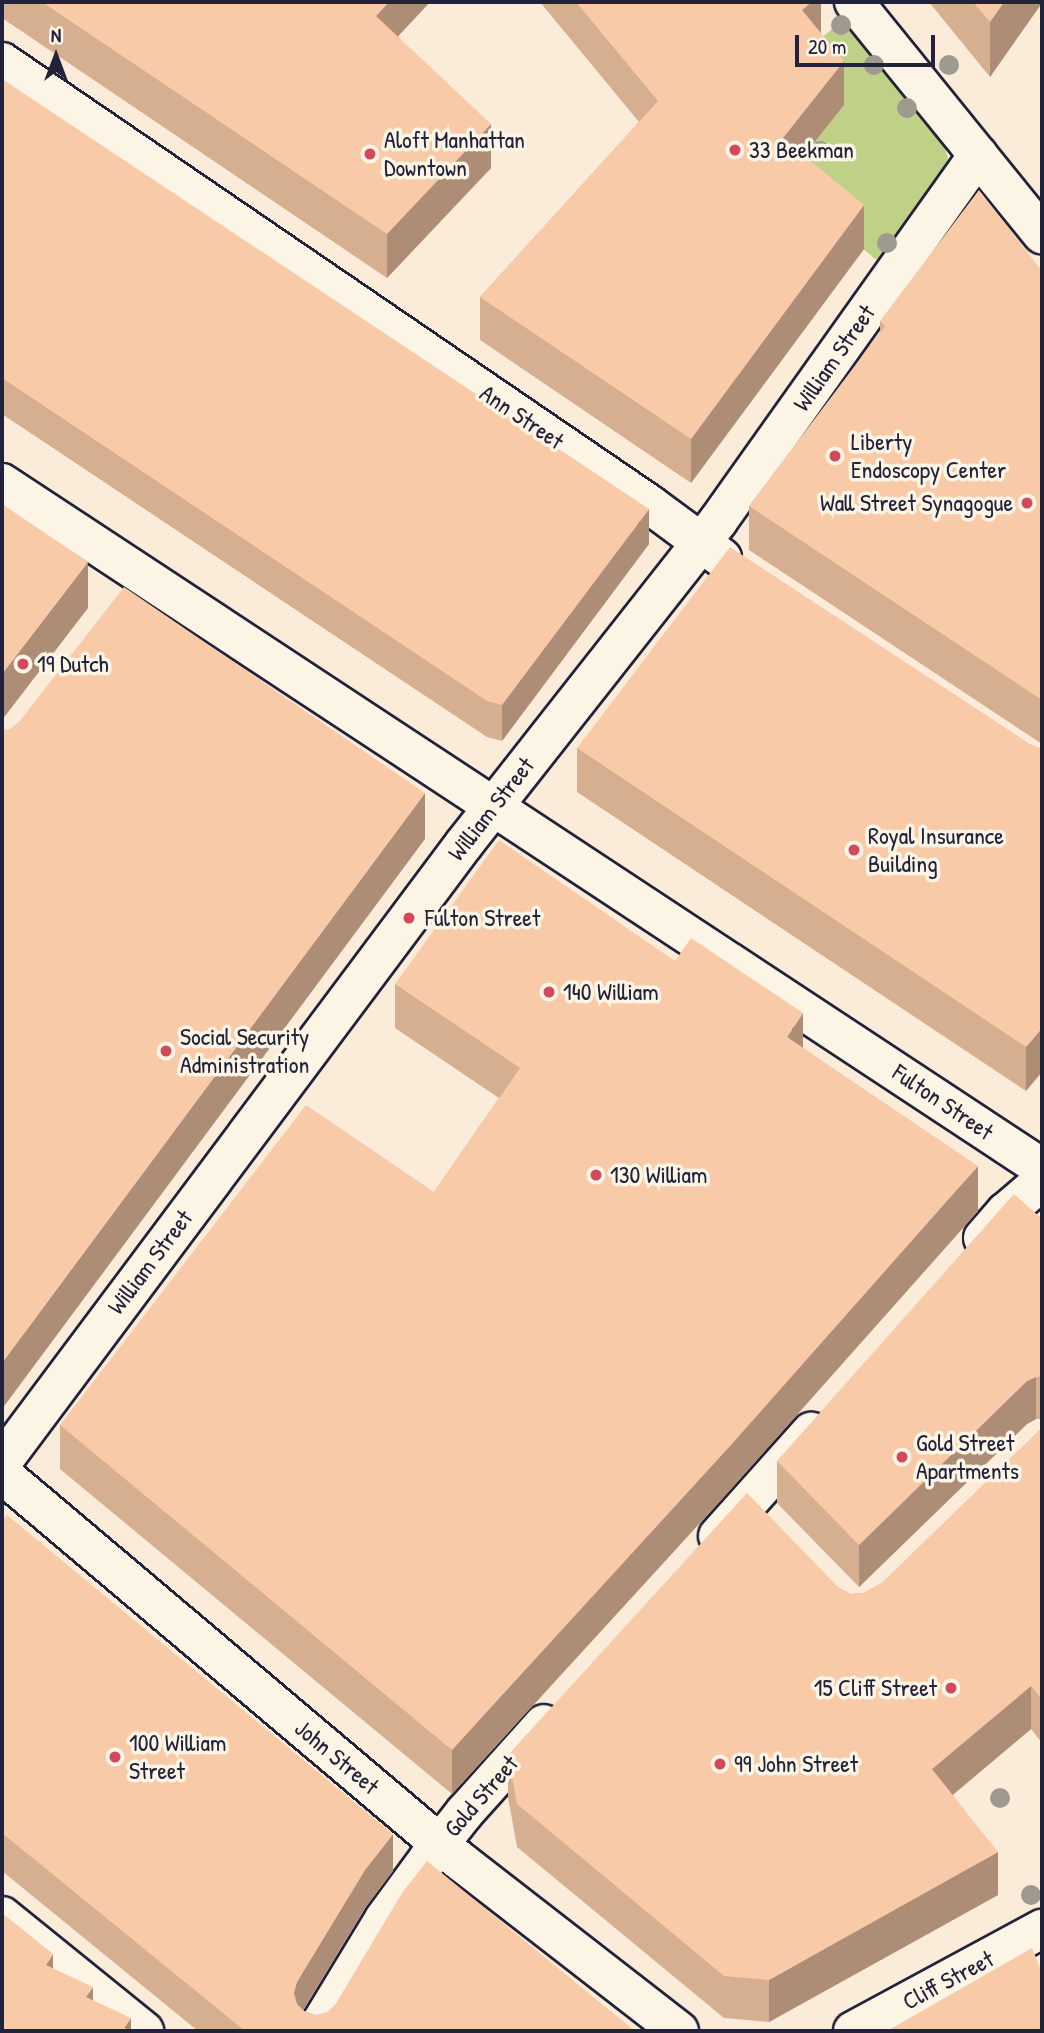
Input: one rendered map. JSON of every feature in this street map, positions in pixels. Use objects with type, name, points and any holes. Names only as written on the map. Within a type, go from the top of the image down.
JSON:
[{"type":"street","points":[[855,2],[1042,234]]},
{"type":"street","name":"Ann Street","points":[[2,62],[748,577]]},
{"type":"street","name":"William Street","points":[[2,1462],[494,804],[702,543],[978,155]]},
{"type":"street","name":"Fulton Street","points":[[2,483],[494,804],[1042,1168]]},
{"type":"street","points":[[117,606],[141,575]]},
{"type":"street","points":[[960,1264],[1006,1212],[1042,1181]]},
{"type":"street","points":[[692,1564],[757,1516],[830,1410]]},
{"type":"street","name":"John Street","points":[[2,1474],[440,1844],[679,2031]]},
{"type":"street","name":"Gold Street","points":[[316,2031],[384,1919],[440,1844],[573,1694]]},
{"type":"street","points":[[2,1916],[144,2031]]},
{"type":"street","name":"Cliff Street","points":[[853,2031],[1042,1929]]},
{"type":"green space","points":[[844,19],[945,148],[948,158],[948,167],[879,262],[783,182],[844,105],[802,54]]},
{"type":"building","points":[[42,2],[389,2],[376,16],[491,124],[387,234]]},
{"type":"building","points":[[576,2],[812,2],[802,10],[844,61],[783,138],[864,205],[691,439],[480,297],[658,101]]},
{"type":"building","points":[[973,2],[1004,2],[990,22]]},
{"type":"building","points":[[2,79],[649,509],[502,705],[487,701],[2,378]]},
{"type":"building","points":[[979,190],[1042,271],[1042,700],[749,506],[885,326],[880,321]]},
{"type":"building","points":[[2,504],[88,562],[2,674]]},
{"type":"building","name":"Royal Insurance Building","points":[[730,547],[1030,744],[1042,747],[1042,1028],[1026,1047],[577,748]]},
{"type":"building","points":[[124,587],[425,793],[2,1363],[2,730],[10,729],[19,722]]},
{"type":"building","points":[[499,840],[675,961],[691,938],[803,1013],[787,1037],[978,1166],[731,1445],[452,1750],[60,1425],[306,1105],[434,1192],[520,1068],[395,984]]},
{"type":"building","points":[[1014,1194],[1042,1219],[1042,1376],[1027,1381],[859,1545],[777,1461]]},
{"type":"building","name":"99 John Street","points":[[1042,1428],[1042,1700],[1031,1686],[932,1769],[998,1852],[769,1980],[724,1976],[517,1804],[508,1755],[747,1493],[839,1588],[851,1594],[863,1593],[882,1583]]},
{"type":"building","points":[[7,1515],[393,1834],[365,1870],[297,1982],[294,1993],[297,2004],[304,2011],[316,2015],[327,2012],[335,2005],[402,1893],[427,1861],[635,2031],[245,2031],[2,1833],[2,1521]]},
{"type":"building","points":[[2,1913],[53,1954],[46,1965],[93,1987],[86,1997],[131,2018],[124,2028],[131,2031],[2,2031]]},
{"type":"building","points":[[1032,1948],[1042,1973],[1042,2031],[887,2031]]},
{"type":"place","name":"33 Beekman","points":[[735,150]]},
{"type":"place","name":"Aloft Manhattan Downtown","points":[[370,154]]},
{"type":"place","name":"Liberty Endoscopy Center","points":[[835,456]]},
{"type":"place","name":"Wall Street Synagogue","points":[[1027,503]]},
{"type":"place","name":"19 Dutch","points":[[23,664]]},
{"type":"place","name":"Royal Insurance Building","points":[[854,850]]},
{"type":"place","name":"Fulton Street","points":[[409,918]]},
{"type":"place","name":"140 William","points":[[549,992]]},
{"type":"place","name":"Social Security Administration","points":[[166,1051]]},
{"type":"place","name":"130 William","points":[[596,1175]]},
{"type":"place","name":"Gold Street Apartments","points":[[902,1457]]},
{"type":"place","name":"15 Cliff Street","points":[[951,1688]]},
{"type":"place","name":"100 William Street","points":[[115,1757]]},
{"type":"place","name":"99 John Street","points":[[720,1764]]}]
